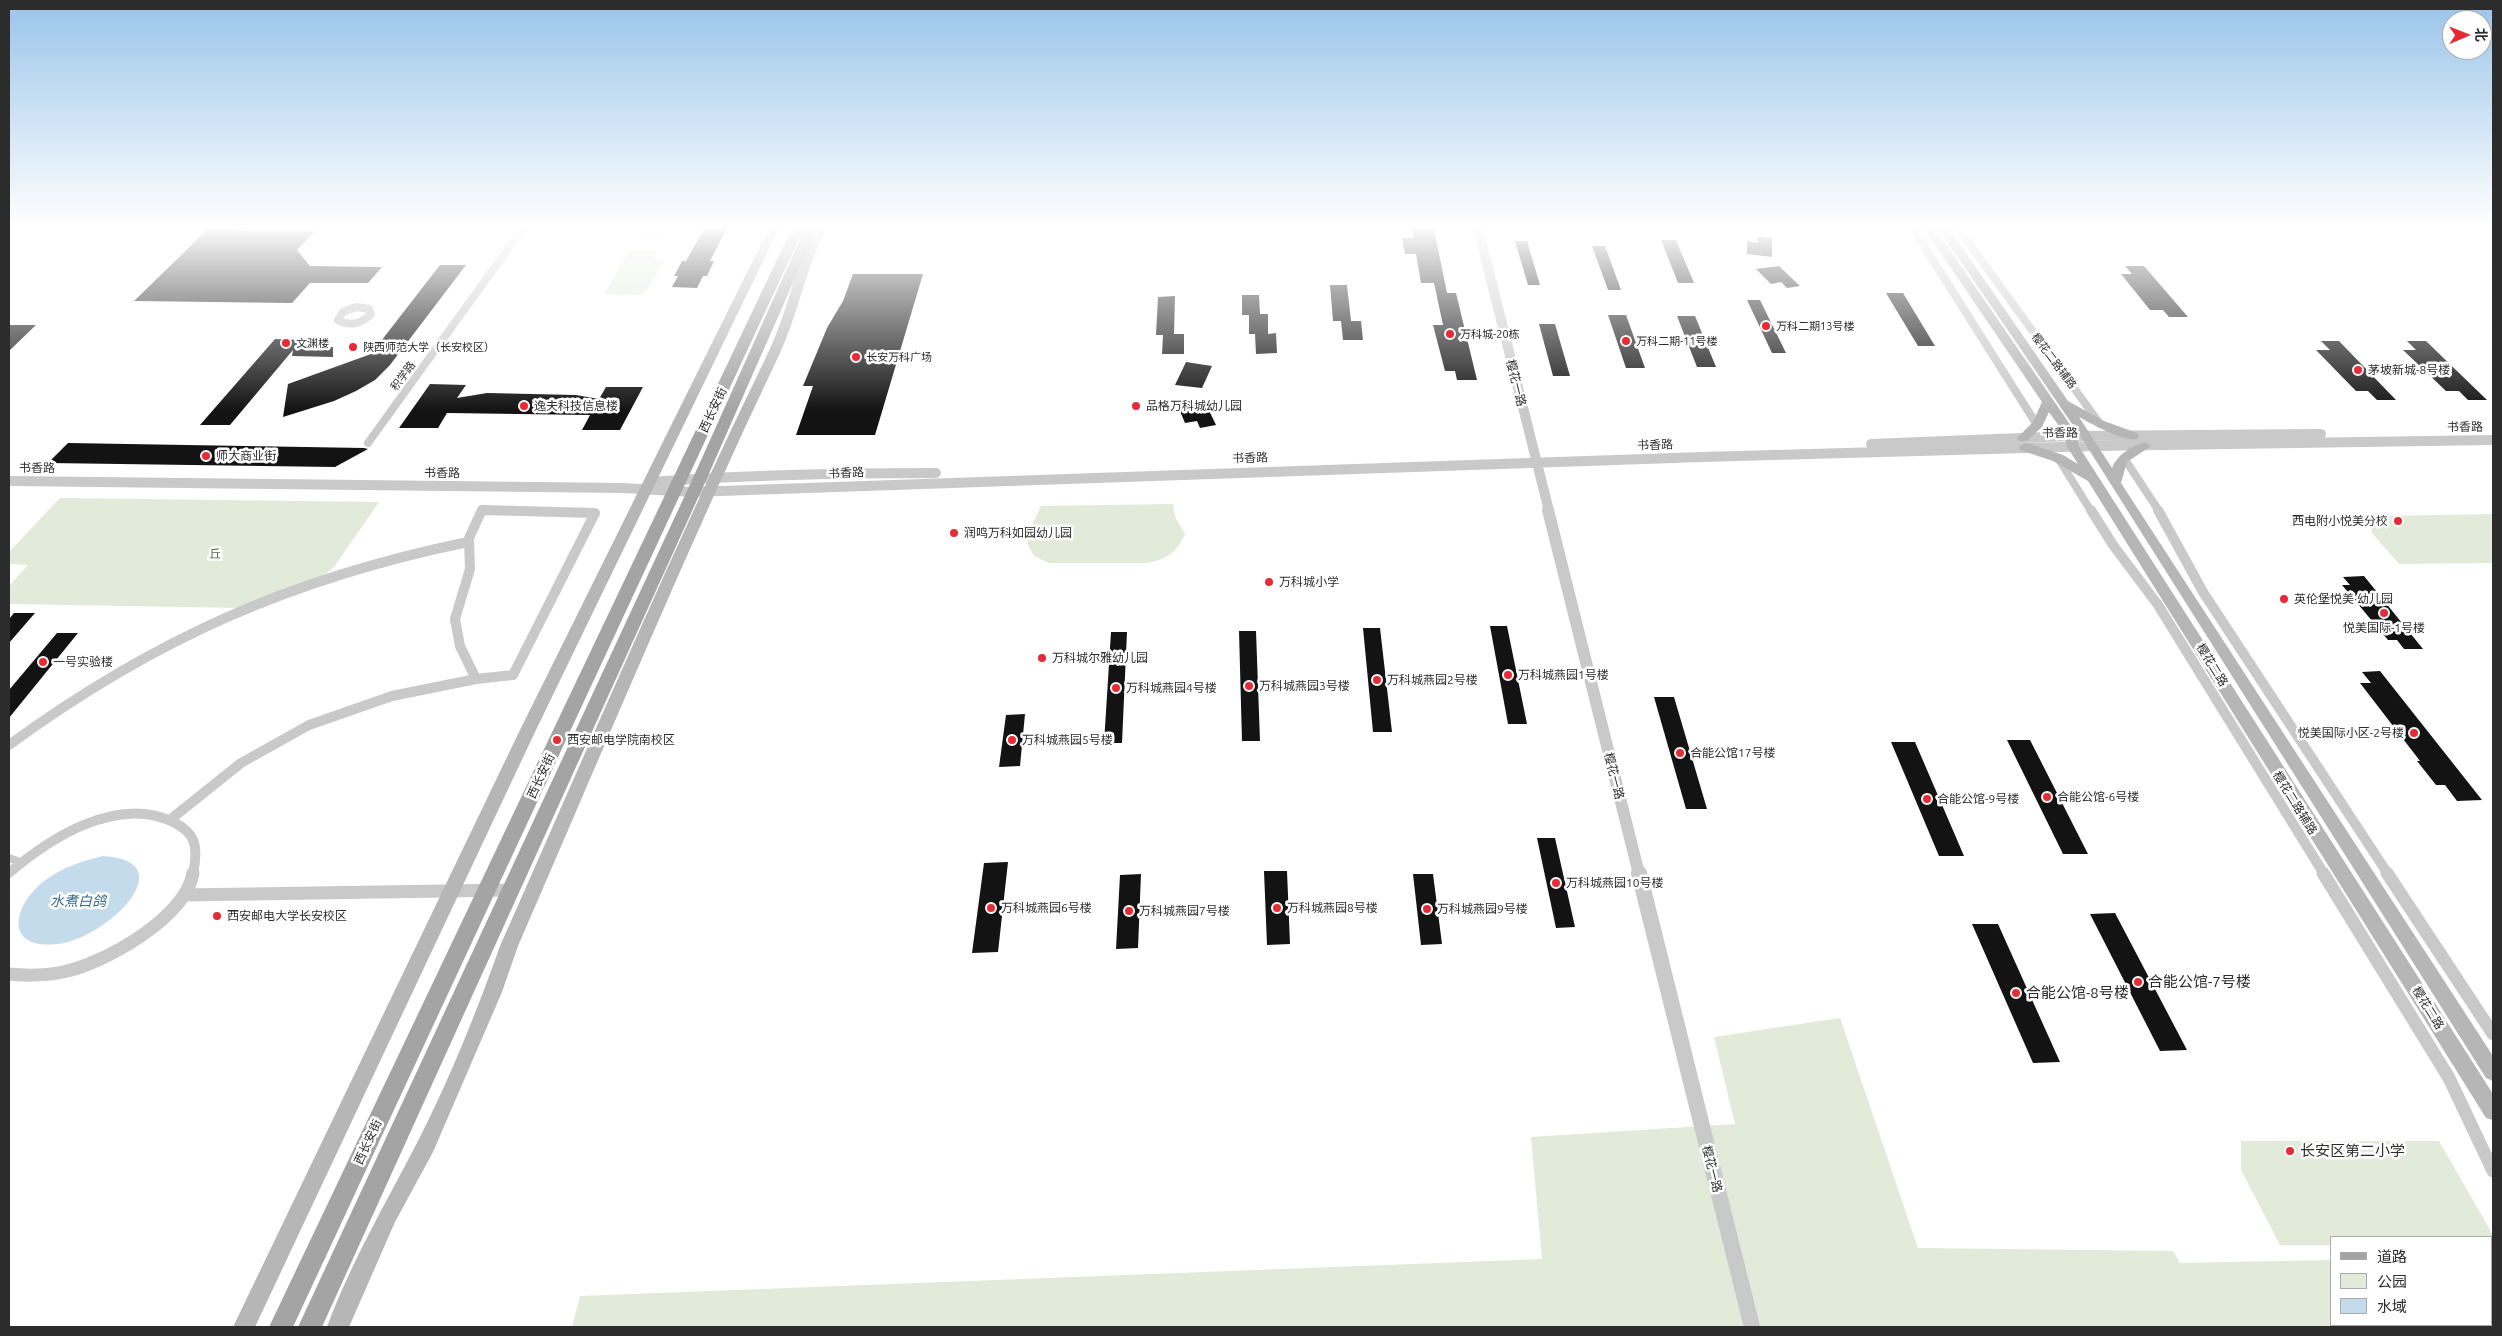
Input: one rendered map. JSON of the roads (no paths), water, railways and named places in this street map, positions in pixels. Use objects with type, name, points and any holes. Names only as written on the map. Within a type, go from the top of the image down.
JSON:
[{"type":"main road","points":[[244,1327],[451,891],[745,286]]},
{"type":"main road","name":"西长安街","points":[[281,1327],[488,891],[695,485],[775,286]]},
{"type":"main road","name":"西长安街","points":[[310,1327],[785,286]]},
{"type":"main road","points":[[338,1327],[388,1215],[426,1144],[492,992],[695,485],[779,342],[798,286]]},
{"type":"main road","name":"樱花二路","points":[[1971,286],[2055,401],[2089,442],[2493,1072]]},
{"type":"main road","name":"樱花二路","points":[[1981,286],[2055,401],[2072,441],[2094,480],[2493,1111]]},
{"type":"main road","points":[[2094,480],[2058,458],[2024,442],[2055,401],[2100,424],[2133,436]]},
{"type":"main road","points":[[2115,483],[2117,466],[2124,458],[2145,446]]},
{"type":"street","name":"积学路","points":[[368,443],[481,286]]},
{"type":"street","name":"樱花一路","points":[[1492,286],[1752,1327]]},
{"type":"street","points":[[1950,286],[2037,426]]},
{"type":"street","name":"樱花二路辅路","points":[[2000,286],[2100,424]]},
{"type":"street","name":"书香路","points":[[2089,442],[2133,436],[2493,432]]},
{"type":"street","name":"书香路","points":[[9,482],[695,485],[849,488],[911,483],[2024,442],[2072,441],[2145,446],[2493,440]]},
{"type":"street","name":"樱花二路辅路","points":[[2058,458],[2114,545],[2158,605],[2444,1070],[2493,1171]]},
{"type":"street","points":[[2124,458],[2166,522],[2204,592],[2493,1034]]},
{"type":"street","name":"书香路","points":[[695,485],[858,473],[922,474],[1535,459]]},
{"type":"street","name":"书香路","points":[[9,475],[647,485]]},
{"type":"street","points":[[170,819],[241,763],[309,725],[392,696],[476,679],[513,675],[595,513],[482,510],[472,528],[468,542],[471,559],[456,612],[455,627],[460,646],[476,679]]},
{"type":"street","points":[[9,745],[32,727],[127,666],[220,619],[301,586],[344,571],[404,554],[468,542]]},
{"type":"street","points":[[9,873],[20,862],[50,842],[83,826],[116,816],[146,814],[170,819],[189,832],[197,852],[192,878],[184,895],[149,931],[116,953],[80,969],[53,975],[10,976]]},
{"type":"street","points":[[9,858],[20,862]]},
{"type":"street","points":[[184,895],[510,890]]},
{"type":"water","name":"水煮白鸽","points":[[103,856],[127,861],[138,871],[138,885],[130,900],[115,916],[96,929],[76,939],[57,944],[39,944],[27,940],[21,932],[19,922],[21,911],[36,889],[47,879],[67,868]]},
{"type":"place","name":"万科二期13号楼","points":[[1766,326]]},
{"type":"place","name":"万科城-20栋","points":[[1450,334]]},
{"type":"place","name":"万科二期-11号楼","points":[[1626,341]]},
{"type":"place","name":"文渊楼","points":[[286,343]]},
{"type":"place","name":"陕西师范大学（长安校区）","points":[[353,347]]},
{"type":"place","name":"长安万科广场","points":[[856,357]]},
{"type":"place","name":"茅坡新城-8号楼","points":[[2358,370]]},
{"type":"place","name":"逸夫科技信息楼","points":[[524,406]]},
{"type":"place","name":"品格万科城幼儿园","points":[[1136,406]]},
{"type":"place","name":"师大商业街","points":[[206,456]]},
{"type":"place","name":"西电附小悦美分校","points":[[2398,521]]},
{"type":"place","name":"润鸣万科如园幼儿园","points":[[954,533]]},
{"type":"place","name":"万科城小学","points":[[1269,582]]},
{"type":"place","name":"英伦堡悦美·幼儿园","points":[[2284,599]]},
{"type":"place","name":"悦美国际-1号楼","points":[[2384,613]]},
{"type":"place","name":"万科城尔雅幼儿园","points":[[1042,658]]},
{"type":"place","name":"一号实验楼","points":[[43,662]]},
{"type":"place","name":"万科城燕园1号楼","points":[[1508,675]]},
{"type":"place","name":"万科城燕园2号楼","points":[[1377,680]]},
{"type":"place","name":"万科城燕园3号楼","points":[[1249,686]]},
{"type":"place","name":"万科城燕园4号楼","points":[[1116,688]]},
{"type":"place","name":"悦美国际小区-2号楼","points":[[2414,733]]},
{"type":"place","name":"西安邮电学院南校区","points":[[557,740]]},
{"type":"place","name":"万科城燕园5号楼","points":[[1012,740]]},
{"type":"place","name":"合能公馆17号楼","points":[[1680,753]]},
{"type":"place","name":"合能公馆-6号楼","points":[[2047,797]]},
{"type":"place","name":"合能公馆-9号楼","points":[[1927,799]]},
{"type":"place","name":"万科城燕园10号楼","points":[[1556,883]]},
{"type":"place","name":"万科城燕园6号楼","points":[[991,908]]},
{"type":"place","name":"万科城燕园8号楼","points":[[1277,908]]},
{"type":"place","name":"万科城燕园9号楼","points":[[1427,909]]},
{"type":"place","name":"万科城燕园7号楼","points":[[1129,911]]},
{"type":"place","name":"西安邮电大学长安校区","points":[[217,916]]},
{"type":"place","name":"合能公馆-7号楼","points":[[2138,982]]},
{"type":"place","name":"合能公馆-8号楼","points":[[2016,993]]},
{"type":"place","name":"长安区第二小学","points":[[2290,1151]]},
{"type":"park label","name":"丘","points":[[215,554]]}]
